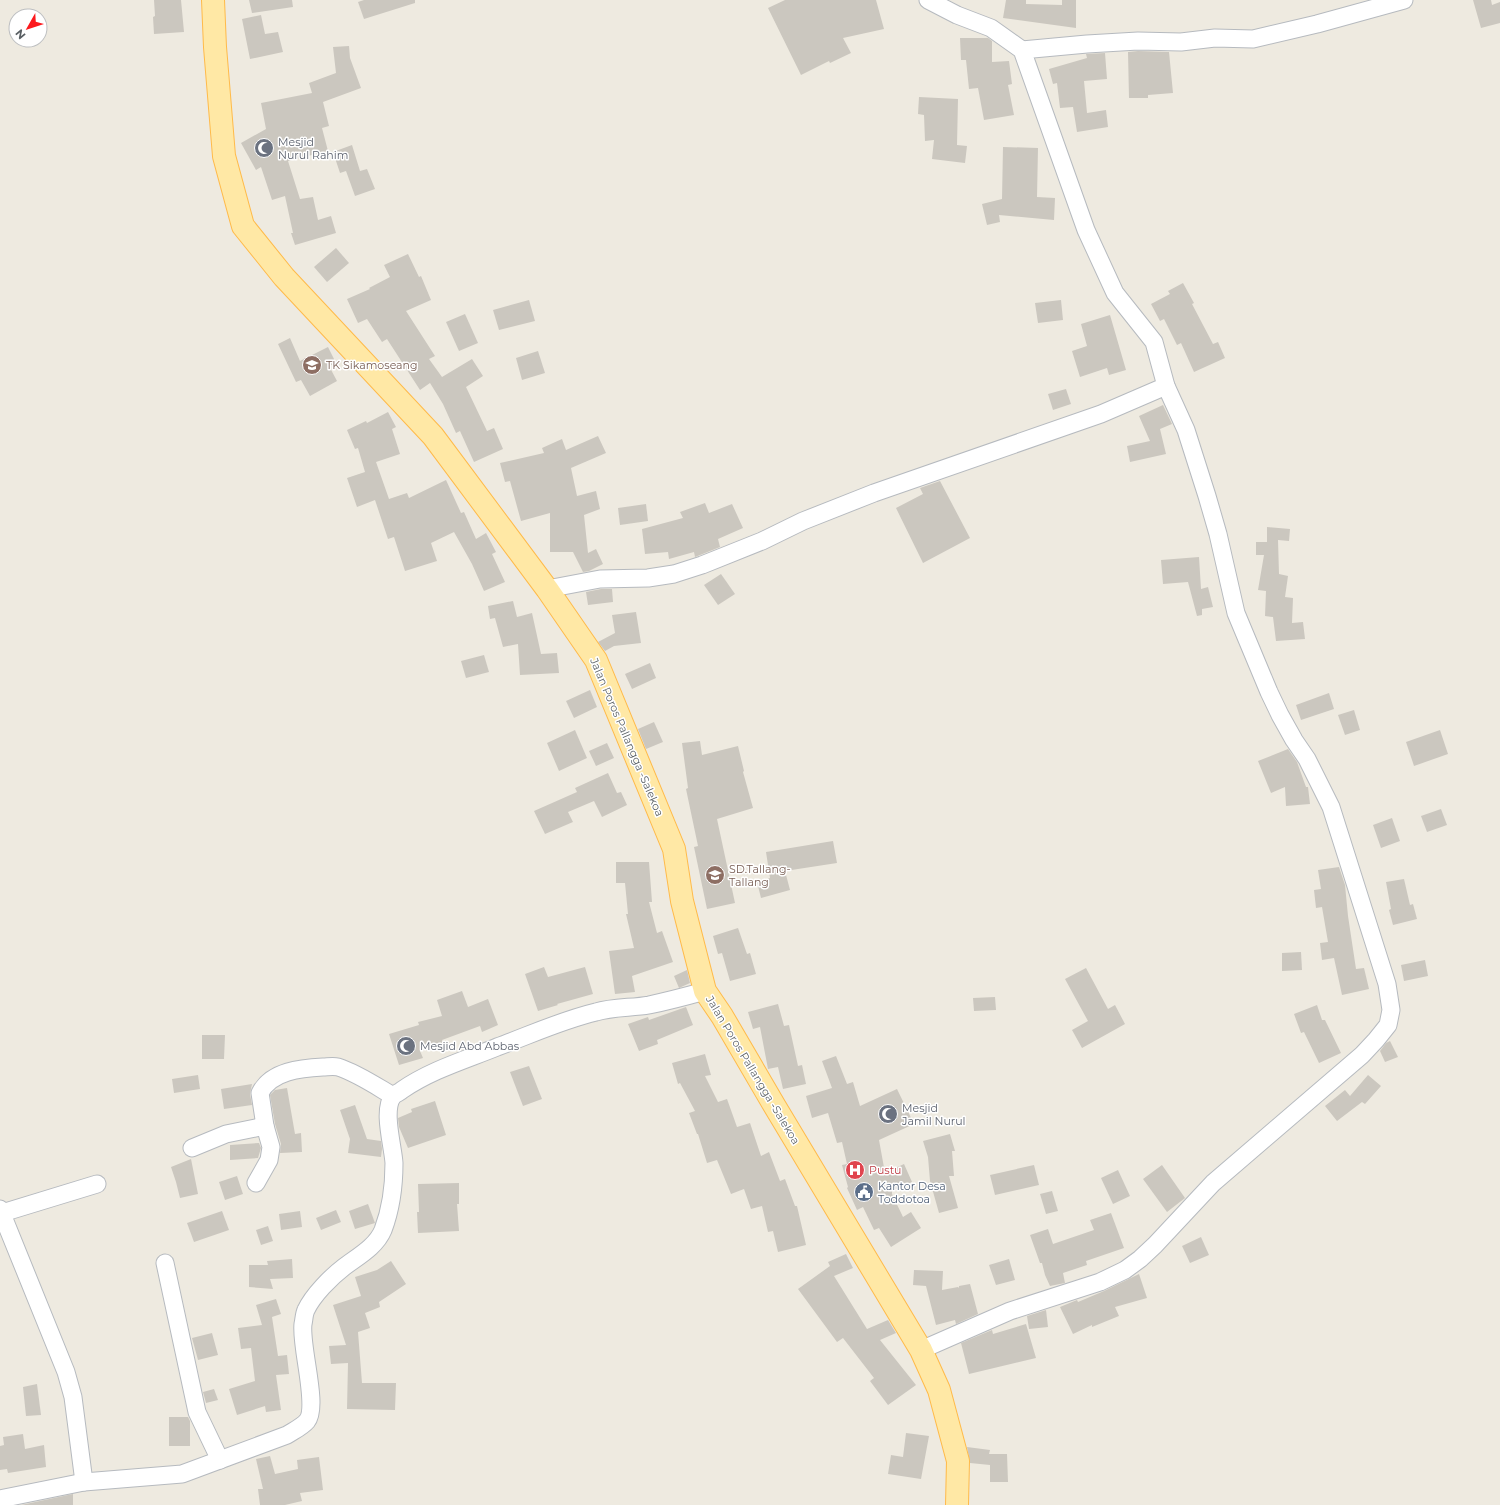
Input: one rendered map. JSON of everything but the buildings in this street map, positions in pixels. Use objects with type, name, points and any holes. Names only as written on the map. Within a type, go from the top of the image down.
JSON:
[{"type":"main road","name":"Jalan Poros Pallangga -Salekoa","points":[[213,0],[215,47],[224,156],[243,226],[284,276],[433,436],[547,589],[596,660],[674,849],[682,901],[705,991],[722,1016],[921,1350],[939,1390],[958,1461],[957,1505]]},
{"type":"street","points":[[921,1350],[1010,1311],[1100,1282],[1135,1263],[1155,1245],[1213,1183],[1362,1055],[1388,1025],[1391,1010],[1387,984],[1332,807],[1307,759],[1280,715],[1236,612],[1218,534],[1207,496],[1186,430],[1166,386],[1154,342],[1115,292],[1086,230],[1022,50],[991,28],[957,15],[928,0]]},
{"type":"street","points":[[1022,50],[1116,42],[1181,42],[1214,38],[1253,39],[1317,24],[1404,0]]},
{"type":"street","points":[[547,589],[600,579],[648,578],[674,574],[702,565],[762,541],[803,521],[874,492],[1101,414],[1166,386]]},
{"type":"street","points":[[0,1499],[84,1482],[182,1474],[287,1435],[308,1420],[311,1411],[311,1399],[303,1344],[303,1327],[306,1311],[320,1290],[344,1267],[358,1258],[374,1243],[382,1232],[393,1190],[394,1163],[388,1110],[393,1096],[416,1081],[451,1065],[564,1020],[598,1011],[648,1005],[705,991]]},
{"type":"street","points":[[256,1183],[269,1160],[271,1147],[265,1126],[260,1093],[262,1087],[274,1077],[302,1068],[337,1066],[393,1096]]},
{"type":"street","points":[[192,1148],[226,1134],[265,1126]]},
{"type":"street","points":[[84,1482],[73,1397],[66,1372],[1,1211],[97,1184]]},
{"type":"street","points":[[165,1263],[197,1412],[220,1460]]},
{"type":"place","name":"Mesjid Nurul Rahim","points":[[264,148]]},
{"type":"place","name":"TK Sikamoseang","points":[[312,365]]},
{"type":"place","name":"SD.Tallang- Tallang","points":[[715,875]]},
{"type":"place","name":"Mesjid Abd Abbas","points":[[406,1046]]},
{"type":"place","name":"Mesjid Jamil Nurul","points":[[888,1114]]},
{"type":"place","name":"Pustu","points":[[855,1170]]},
{"type":"place","name":"Kantor Desa Toddotoa","points":[[864,1192]]}]
